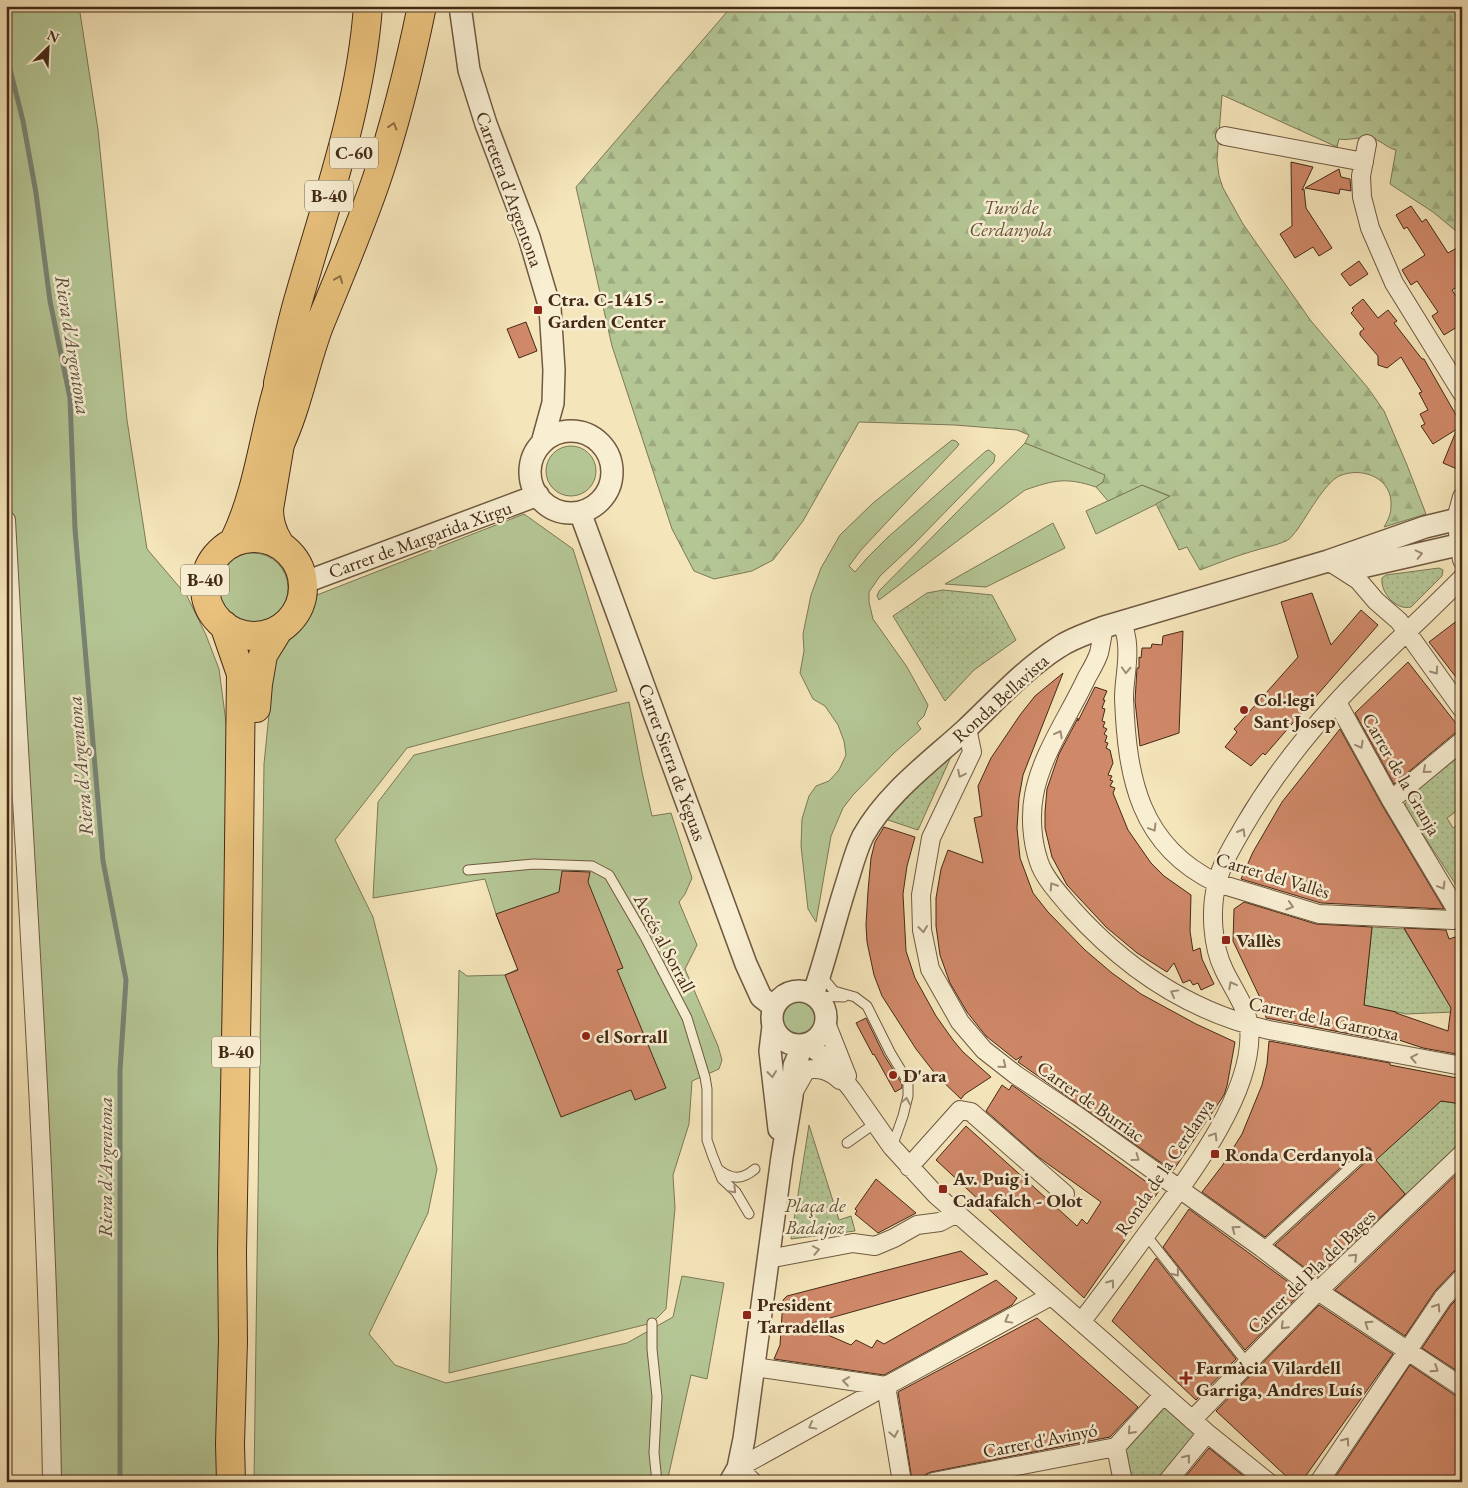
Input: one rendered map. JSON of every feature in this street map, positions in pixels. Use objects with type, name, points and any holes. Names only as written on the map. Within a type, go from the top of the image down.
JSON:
[{"type":"main road","points":[[306,297],[302,269],[346,91],[357,25],[356,6]]},
{"type":"main road","name":"B-40","points":[[234,541],[250,502],[278,383],[306,297],[320,231],[359,74],[368,6]]},
{"type":"main road","name":"C-60","points":[[278,448],[306,297],[357,140],[372,71],[381,6]]},
{"type":"main road","points":[[303,583],[294,561],[279,543],[269,522],[268,509],[278,448],[292,416],[319,328],[378,178],[399,108],[422,6]]},
{"type":"main road","name":"B-40","points":[[279,543],[264,538],[249,537],[234,541],[222,549],[212,560],[206,573],[204,588],[207,602],[214,615],[236,633],[251,636],[266,635],[279,629],[291,620],[299,603],[303,583]]},
{"type":"main road","name":"B-40","points":[[224,625],[241,674],[232,1252],[234,1341],[230,1444],[231,1482]]},
{"type":"main road","name":"B-40","points":[[237,1482],[245,948],[252,822],[253,742],[258,684],[263,655],[279,629]]},
{"type":"street","name":"Carretera d'Argentona","points":[[460,6],[468,70],[486,124],[529,236],[550,308],[554,370],[553,403],[542,443]]},
{"type":"street","points":[[1224,136],[1364,162]]},
{"type":"street","points":[[1367,144],[1361,176],[1362,197],[1370,228],[1394,282],[1462,393]]},
{"type":"street","points":[[553,403],[560,415],[576,431]]},
{"type":"street","points":[[576,431],[591,436],[604,447],[612,467],[612,478],[609,488],[598,503],[580,512],[571,513],[552,508],[538,495],[532,485],[530,473],[533,457],[542,443],[558,433],[576,431]]},
{"type":"street","name":"Carrer de Margarida Xirgu","points":[[303,583],[538,495]]},
{"type":"street","points":[[1461,550],[1459,519],[1462,497]]},
{"type":"street","name":"Carrer Sierra de Yeguas","points":[[580,512],[756,989],[774,1016]]},
{"type":"street","name":"Ronda Bellavista","points":[[814,995],[856,852],[879,812],[903,787],[1035,664],[1060,646],[1082,635],[1328,561],[1425,527],[1459,519]]},
{"type":"street","points":[[6,520],[10,664],[38,1070],[52,1482]]},
{"type":"street","name":"Ronda Bellavista","points":[[1378,563],[1391,547],[1412,533]]},
{"type":"street","name":"Ronda Bellavista","points":[[1328,561],[1362,567],[1461,550]]},
{"type":"street","points":[[1328,561],[1358,580],[1376,601],[1399,621],[1462,709]]},
{"type":"street","points":[[1376,601],[1373,585],[1378,563]]},
{"type":"street","name":"Ronda de la Cerdanya","points":[[1082,1322],[1180,1189],[1225,1118],[1238,1091],[1250,1040],[1249,1026],[1244,1009],[1223,969],[1217,952],[1214,929],[1217,883],[1226,858],[1262,796],[1337,702],[1408,632],[1461,576]]},
{"type":"street","name":"Carrer del Vallès","points":[[1113,625],[1127,644],[1124,696],[1128,753],[1144,812],[1163,844],[1179,860],[1203,877],[1217,883],[1319,914],[1453,920],[1462,918]]},
{"type":"street","name":"Carrer de la Garrotxa","points":[[1113,625],[1044,764],[1034,794],[1032,813],[1039,864],[1057,893],[1086,925],[1140,972],[1191,1003],[1249,1026],[1462,1066]]},
{"type":"street","name":"Carrer de la Granja","points":[[1337,702],[1391,800],[1462,918]]},
{"type":"street","name":"Carrer de Burriac","points":[[967,728],[972,752],[932,838],[921,895],[922,930],[930,969],[960,1022],[984,1050],[1016,1075],[1180,1189],[1318,1291],[1462,1387]]},
{"type":"street","points":[[1391,800],[1462,741]]},
{"type":"street","points":[[740,1477],[768,1259],[792,1096],[794,1066],[805,1045],[820,1036],[827,1017],[823,1005],[814,995],[801,991],[788,993],[778,1001],[774,1016],[770,1051],[782,1157]]},
{"type":"street","points":[[774,1016],[776,1033],[788,1043],[805,1045],[828,1060],[852,1090],[874,1124],[892,1147],[909,1167],[957,1213],[1206,1433],[1268,1482]]},
{"type":"street","points":[[826,1023],[852,1090]]},
{"type":"street","points":[[792,1096],[806,1070],[815,1068],[826,1070],[833,1074],[852,1090]]},
{"type":"street","points":[[909,1167],[960,1110],[971,1112],[1065,1194]]},
{"type":"street","name":"Carrer del Pla del Bages","points":[[1192,1420],[1318,1291],[1462,1154]]},
{"type":"street","points":[[768,1259],[853,1243],[875,1246],[917,1225],[940,1222],[957,1213]]},
{"type":"street","points":[[1319,1482],[1443,1298],[1462,1278]]},
{"type":"street","points":[[740,1477],[886,1386],[1051,1296]]},
{"type":"street","points":[[754,1367],[886,1386]]},
{"type":"street","points":[[886,1386],[902,1482]]},
{"type":"street","name":"Carrer d'Avinyó","points":[[933,1482],[1116,1447],[1163,1395]]},
{"type":"street","points":[[1167,1482],[1206,1433]]},
{"type":"street","points":[[1116,1447],[1123,1482]]},
{"type":"lane","name":"Accés al Sorrall","points":[[468,870],[534,864],[592,866],[609,875],[687,1018],[706,1077],[707,1140],[722,1179],[736,1192],[749,1214]]},
{"type":"lane","points":[[820,974],[834,990],[855,997],[868,1006],[890,1052],[908,1082],[908,1096],[892,1147]]},
{"type":"lane","points":[[814,995],[855,997]]},
{"type":"lane","points":[[847,1142],[874,1124]]},
{"type":"lane","points":[[1262,1248],[1366,1153]]},
{"type":"lane","points":[[716,1167],[725,1175],[741,1178],[755,1169]]},
{"type":"lane","points":[[1146,1235],[1247,1363]]},
{"type":"lane","points":[[652,1323],[652,1350],[657,1397],[654,1453],[657,1482]]},
{"type":"green space","points":[[6,6],[79,6],[98,130],[127,420],[147,549],[187,596],[206,635],[219,669],[227,730],[219,1482],[53,1482],[13,526],[6,427]]},
{"type":"green space","name":"Turó de Cerdanyola","points":[[732,6],[1462,6],[1462,236],[1433,212],[1390,184],[1396,150],[1375,139],[1339,139],[1337,147],[1222,95],[1217,160],[1223,188],[1243,224],[1311,321],[1368,388],[1384,411],[1426,514],[1384,527],[1391,509],[1387,488],[1374,477],[1366,474],[1348,473],[1333,480],[1288,540],[1200,570],[1187,547],[1179,550],[1156,504],[1170,496],[1142,485],[1108,501],[1096,487],[1103,482],[1105,475],[1025,443],[1029,435],[1017,430],[955,425],[859,422],[803,521],[773,560],[752,571],[714,579],[694,571],[672,529],[612,346],[576,187]]},
{"type":"green space","points":[[952,440],[959,444],[957,447],[861,550],[849,566],[855,572],[887,538],[986,451],[989,450],[995,455],[994,462],[880,576],[869,592],[873,619],[907,667],[928,705],[924,716],[917,723],[921,729],[894,753],[853,795],[843,808],[831,836],[816,922],[808,909],[801,846],[802,819],[809,796],[816,786],[829,781],[839,770],[846,755],[844,741],[838,725],[825,706],[813,699],[800,673],[804,651],[803,634],[811,595],[821,568],[840,535],[873,503]]},
{"type":"green space","points":[[1025,443],[1106,475],[1103,482],[1096,487],[1076,482],[1060,481],[1025,490],[879,600],[877,596],[879,591]]},
{"type":"green space","points":[[571,446],[589,453],[596,471],[589,489],[571,496],[553,489],[546,471],[553,453]]},
{"type":"green space","points":[[1142,485],[1171,497],[1096,534],[1086,511]]},
{"type":"green space","points":[[524,514],[573,549],[617,691],[407,748],[335,840],[373,917],[437,1169],[428,1213],[369,1334],[395,1365],[446,1383],[627,1343],[673,1317],[682,1276],[724,1283],[707,1379],[691,1375],[667,1482],[254,1482],[264,764],[274,664],[317,595]]},
{"type":"green space","points":[[1053,523],[1065,548],[986,587],[945,584]]},
{"type":"green space","points":[[260,553],[273,559],[282,568],[286,574],[288,588],[286,602],[278,613],[267,621],[246,623],[239,621],[228,613],[220,602],[218,581],[220,574],[228,563],[239,555]]},
{"type":"green space","points":[[1439,568],[1443,570],[1442,576],[1411,607],[1400,606],[1386,594],[1382,578],[1386,575]]},
{"type":"green space","points":[[943,590],[992,595],[1016,640],[974,670],[945,701],[893,616],[927,593]]},
{"type":"green space","name":"el Sorrall","points":[[629,702],[652,816],[671,813],[692,878],[679,902],[697,945],[685,969],[718,1046],[722,1060],[719,1069],[692,1081],[689,1124],[673,1175],[675,1208],[666,1309],[652,1323],[449,1373],[459,970],[467,976],[505,975],[518,969],[496,914],[485,879],[373,898],[378,802],[414,755]]},
{"type":"green space","points":[[1462,754],[1462,807],[1447,818],[1453,828],[1462,821],[1462,894],[1405,807],[1407,797]]},
{"type":"green space","points":[[950,755],[950,759],[918,830],[885,819],[912,788]]},
{"type":"green space","points":[[1372,927],[1404,929],[1454,1012],[1406,1014],[1364,1005]]},
{"type":"green space","points":[[800,1002],[813,1007],[818,1020],[813,1033],[800,1038],[787,1033],[782,1020],[787,1007]]},
{"type":"green space","points":[[1441,1101],[1462,1104],[1462,1144],[1407,1196],[1375,1160]]},
{"type":"green space","name":"Plaça de Badajoz","points":[[809,1125],[839,1220],[851,1216],[855,1231],[791,1239]]},
{"type":"green space","points":[[1165,1406],[1195,1432],[1193,1439],[1157,1482],[1129,1482],[1123,1453]]},
{"type":"building","points":[[1291,162],[1313,167],[1302,190],[1304,189],[1306,208],[1332,248],[1319,256],[1313,247],[1295,258],[1280,234],[1292,226]]},
{"type":"building","points":[[1339,169],[1341,177],[1350,179],[1351,191],[1340,189],[1339,194],[1305,188]]},
{"type":"building","points":[[1411,206],[1422,222],[1426,219],[1448,253],[1462,245],[1462,284],[1452,290],[1462,306],[1462,324],[1444,335],[1432,316],[1438,312],[1417,281],[1411,285],[1402,270],[1425,255],[1407,227],[1404,229],[1396,215]]},
{"type":"building","points":[[1359,261],[1368,274],[1350,286],[1341,274]]},
{"type":"building","points":[[1363,299],[1378,318],[1388,310],[1397,321],[1394,323],[1422,359],[1424,359],[1460,422],[1462,418],[1462,471],[1443,463],[1457,429],[1433,444],[1421,426],[1425,424],[1420,414],[1428,410],[1419,393],[1422,392],[1401,357],[1387,368],[1378,365],[1378,356],[1360,335],[1360,332],[1364,329],[1351,313],[1354,310],[1352,308]]},
{"type":"building","points":[[526,322],[537,351],[519,358],[507,329]]},
{"type":"building","points":[[1312,593],[1331,645],[1361,610],[1378,625],[1265,755],[1263,753],[1251,766],[1225,747],[1237,732],[1234,729],[1298,657],[1281,602]]},
{"type":"building","points":[[1462,617],[1462,685],[1429,642]]},
{"type":"building","points":[[1183,631],[1179,733],[1140,746],[1135,701],[1137,668],[1139,668],[1139,657],[1141,658],[1142,648],[1151,648],[1152,644],[1162,645],[1163,636]]},
{"type":"building","points":[[1408,662],[1462,731],[1455,733],[1394,784],[1355,713]]},
{"type":"building","points":[[1063,673],[1023,775],[1019,798],[1017,828],[1020,858],[1033,893],[1048,912],[1085,950],[1112,973],[1141,994],[1196,1024],[1235,1042],[1224,1095],[1173,1171],[1018,1062],[1022,1056],[1016,1060],[986,1036],[967,1012],[950,983],[940,955],[936,926],[936,898],[941,869],[948,850],[983,863],[974,818],[982,816],[978,786],[991,758],[1020,715],[1035,696]]},
{"type":"building","points":[[1095,687],[1107,691],[1103,700],[1105,700],[1102,708],[1105,709],[1102,721],[1105,722],[1103,727],[1107,729],[1104,734],[1107,736],[1105,742],[1108,743],[1106,748],[1110,750],[1113,763],[1108,775],[1112,776],[1110,780],[1113,781],[1110,786],[1115,788],[1113,793],[1128,830],[1151,863],[1164,876],[1191,895],[1190,931],[1193,951],[1200,948],[1202,959],[1214,984],[1201,990],[1198,983],[1193,985],[1190,980],[1183,983],[1174,963],[1167,972],[1137,953],[1106,927],[1067,885],[1052,857],[1045,828],[1047,789],[1059,754]]},
{"type":"building","points":[[1340,729],[1382,805],[1444,909],[1321,903],[1241,879],[1253,852],[1282,802]]},
{"type":"building","points":[[884,827],[915,837],[907,866],[903,894],[906,951],[915,978],[936,1016],[953,1040],[963,1052],[991,1077],[965,1094],[961,1099],[937,1076],[916,1049],[882,996],[874,975],[867,942],[868,891],[871,858],[875,842]]},
{"type":"building","name":"el Sorrall","points":[[562,871],[590,872],[588,882],[623,968],[617,970],[666,1088],[635,1100],[631,1090],[561,1117],[505,975],[518,970],[496,914],[559,892]]},
{"type":"building","points":[[1244,902],[1316,924],[1372,927],[1364,1005],[1396,1012],[1448,1031],[1451,1008],[1404,928],[1446,930],[1449,939],[1462,935],[1462,1055],[1423,1048],[1393,1038],[1392,1042],[1266,1018],[1263,1004],[1233,941],[1234,909]]},
{"type":"building","points":[[866,1018],[884,1055],[902,1084],[902,1088],[895,1092],[856,1023]]},
{"type":"building","points":[[1269,1041],[1390,1063],[1390,1065],[1462,1079],[1462,1104],[1441,1101],[1376,1160],[1405,1194],[1317,1277],[1275,1245],[1370,1158],[1372,1152],[1370,1148],[1362,1148],[1265,1237],[1202,1192],[1222,1166],[1242,1134],[1262,1085],[1267,1064]]},
{"type":"building","points":[[1002,1085],[1009,1090],[1012,1085],[1159,1191],[1084,1298],[936,1160],[966,1126],[1077,1226],[1082,1219],[1087,1224],[1101,1202],[1037,1156],[986,1111]]},
{"type":"building","points":[[1462,1169],[1462,1268],[1454,1271],[1435,1291],[1405,1336],[1335,1290]]},
{"type":"building","points":[[876,1179],[916,1213],[878,1233],[855,1214],[857,1211],[855,1209]]},
{"type":"building","points":[[1189,1209],[1302,1292],[1245,1350],[1163,1247]]},
{"type":"building","points":[[961,1251],[988,1274],[805,1325],[851,1345],[856,1340],[872,1348],[877,1340],[884,1344],[996,1280],[1017,1298],[1012,1305],[884,1375],[774,1359],[780,1345],[783,1300],[787,1296]]},
{"type":"building","points":[[1156,1258],[1236,1359],[1196,1400],[1112,1321]]},
{"type":"building","points":[[1462,1294],[1462,1374],[1422,1348],[1451,1305]]},
{"type":"building","points":[[1319,1305],[1393,1354],[1302,1481],[1286,1476],[1216,1411]]},
{"type":"building","points":[[1037,1318],[1138,1407],[1110,1437],[931,1472],[926,1474],[923,1479],[912,1480],[898,1392]]},
{"type":"building","points":[[1410,1365],[1456,1396],[1462,1398],[1462,1482],[1332,1482]]},
{"type":"building","points":[[1209,1448],[1246,1478],[1250,1482],[1181,1482]]},
{"type":"waterway","name":"Riera d'Argentona","points":[[6,53],[23,121],[36,193],[50,301],[70,398],[75,529],[103,861],[126,980],[120,1071],[120,1482]]},
{"type":"place","name":"Ctra. C-1415 - Garden Center","points":[[538,310]]},
{"type":"place","name":"Col·legi Sant Josep","points":[[1244,710]]},
{"type":"place","name":"Vallès","points":[[1226,940]]},
{"type":"place","name":"el Sorrall","points":[[586,1036]]},
{"type":"place","name":"D'ara","points":[[893,1075]]},
{"type":"place","name":"Ronda Cerdanyola","points":[[1215,1154]]},
{"type":"place","name":"Av. Puig i Cadafalch - Olot","points":[[943,1189]]},
{"type":"place","name":"President Tarradellas","points":[[747,1315]]},
{"type":"place","name":"Farmàcia Vilardell Garriga, Andres Luís","points":[[1186,1378]]}]
